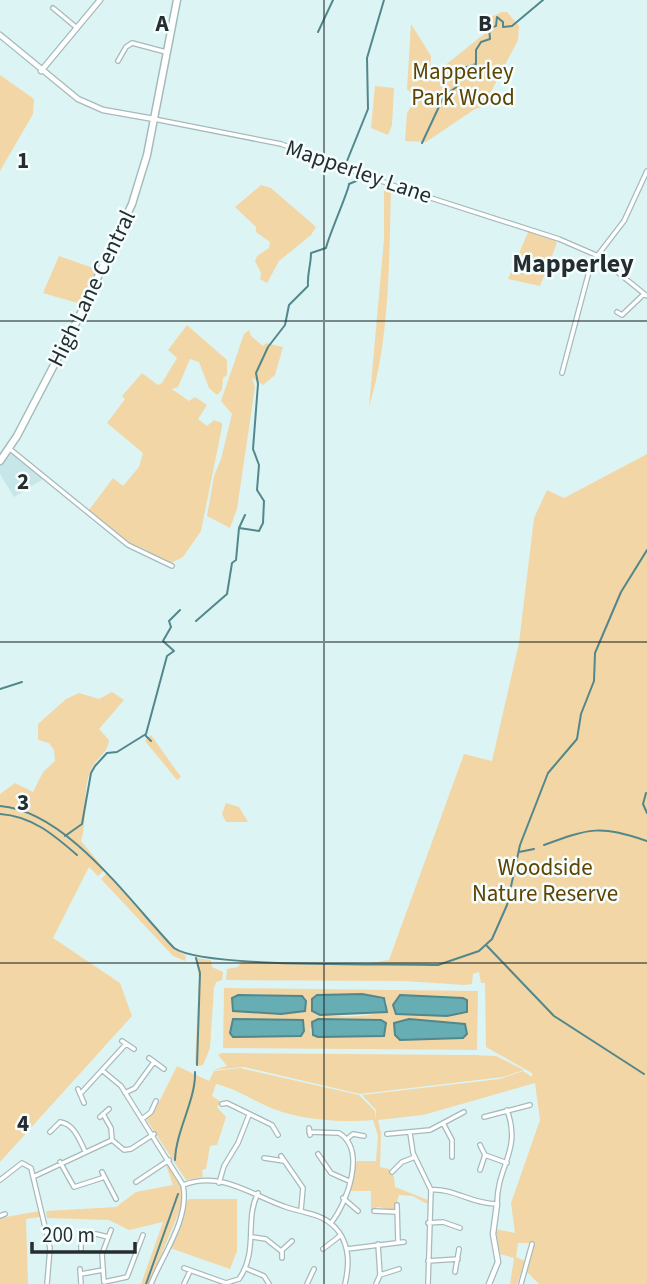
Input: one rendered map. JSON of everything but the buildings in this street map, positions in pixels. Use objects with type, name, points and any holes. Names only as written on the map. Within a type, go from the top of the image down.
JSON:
[{"type":"main road","name":"High Lane Central","points":[[0,461],[10,449],[82,312],[122,227],[138,185],[154,119],[177,0]]},
{"type":"street","points":[[41,71],[100,0]]},
{"type":"street","points":[[54,7],[77,28]]},
{"type":"street","points":[[0,35],[73,96],[92,106],[154,119]]},
{"type":"street","points":[[118,61],[128,45],[134,43],[166,52]]},
{"type":"street","name":"Mapperley Lane","points":[[154,119],[281,144],[403,189],[560,239],[596,255],[645,295]]},
{"type":"street","points":[[562,373],[581,296],[596,255],[624,220],[647,171]]},
{"type":"street","points":[[617,312],[622,315],[645,295]]},
{"type":"street","points":[[10,449],[128,545],[172,566]]},
{"type":"street","points":[[84,1103],[80,1090],[103,1072],[124,1042],[134,1049]]},
{"type":"street","points":[[149,1058],[164,1069]]},
{"type":"street","points":[[125,1093],[135,1088],[154,1062]]},
{"type":"street","points":[[103,1072],[120,1085],[154,1134],[184,1185],[185,1200],[181,1216],[151,1284]]},
{"type":"street","points":[[142,1119],[151,1112],[156,1101]]},
{"type":"street","points":[[222,1104],[228,1103],[248,1115],[275,1124],[278,1135]]},
{"type":"street","points":[[484,1117],[493,1112],[530,1105]]},
{"type":"street","points":[[109,1110],[102,1115],[111,1128],[113,1140],[121,1148],[130,1150],[154,1134]]},
{"type":"street","points":[[489,1284],[498,1267],[493,1234],[498,1182],[514,1139],[507,1110]]},
{"type":"street","points":[[387,1135],[393,1132],[430,1130],[456,1113],[464,1112]]},
{"type":"street","points":[[219,1183],[248,1115]]},
{"type":"street","points":[[50,1132],[64,1120],[75,1132],[85,1151]]},
{"type":"street","points":[[443,1123],[452,1140],[452,1157]]},
{"type":"street","points":[[309,1132],[332,1131],[347,1139],[355,1156],[343,1198],[331,1223]]},
{"type":"street","points":[[410,1133],[415,1157],[430,1190],[428,1284]]},
{"type":"street","points":[[347,1139],[353,1134],[363,1136]]},
{"type":"street","points":[[33,1177],[113,1140]]},
{"type":"street","points":[[480,1145],[485,1154],[507,1163]]},
{"type":"street","points":[[229,1146],[235,1149]]},
{"type":"street","points":[[318,1154],[331,1173],[349,1181]]},
{"type":"street","points":[[480,1170],[485,1154]]},
{"type":"street","points":[[281,1156],[303,1188],[301,1210]]},
{"type":"street","points":[[392,1172],[403,1161],[415,1157]]},
{"type":"street","points":[[264,1158],[284,1161]]},
{"type":"street","points":[[136,1182],[170,1160]]},
{"type":"street","points":[[0,1180],[23,1162],[29,1165],[51,1255],[47,1284]]},
{"type":"street","points":[[60,1163],[69,1183],[77,1188]]},
{"type":"street","points":[[102,1171],[103,1178],[113,1190],[116,1199]]},
{"type":"street","points":[[77,1188],[103,1178]]},
{"type":"street","points":[[184,1185],[199,1180],[258,1193],[283,1206],[301,1210],[331,1223],[341,1235],[347,1249],[345,1284]]},
{"type":"street","points":[[77,1188],[77,1194]]},
{"type":"street","points":[[430,1190],[445,1189],[474,1202],[496,1204]]},
{"type":"street","points":[[184,1268],[219,1282],[236,1281],[245,1268],[252,1237],[252,1208],[258,1193]]},
{"type":"street","points":[[343,1198],[358,1211]]},
{"type":"street","points":[[397,1205],[398,1242]]},
{"type":"street","points":[[378,1211],[397,1212]]},
{"type":"street","points":[[428,1223],[443,1222],[460,1228]]},
{"type":"street","points":[[111,1230],[102,1254],[104,1283],[126,1279],[138,1241],[143,1235]]},
{"type":"street","points":[[81,1249],[82,1236],[96,1234],[108,1237]]},
{"type":"street","points":[[323,1249],[341,1235]]},
{"type":"street","points":[[252,1237],[266,1239],[282,1251]]},
{"type":"street","points":[[282,1258],[282,1251],[292,1241]]},
{"type":"street","points":[[347,1249],[404,1242]]},
{"type":"street","points":[[376,1284],[380,1276],[378,1244]]},
{"type":"street","points":[[521,1284],[532,1244]]},
{"type":"street","points":[[455,1272],[459,1249]]},
{"type":"street","points":[[428,1261],[458,1259]]},
{"type":"street","points":[[245,1268],[264,1276],[269,1284]]},
{"type":"street","points":[[306,1279],[314,1269]]},
{"type":"street","points":[[380,1276],[399,1269]]},
{"type":"street","points":[[81,1284],[80,1271],[103,1270]]},
{"type":"street","points":[[184,1284],[190,1271]]},
{"type":"shaded area","points":[[10,454],[17,455],[45,478],[14,497],[0,474],[0,465]]},
{"type":"green space","name":"Mapperley Park Wood","points":[[507,12],[519,26],[518,40],[483,107],[475,109],[426,142],[405,141],[407,113],[416,98],[407,89],[411,24],[431,56],[430,72],[433,75],[484,34],[491,17]]},
{"type":"green space","points":[[0,75],[34,99],[33,114],[0,171]]},
{"type":"green space","points":[[375,86],[394,88],[392,125],[388,135],[371,128]]},
{"type":"green space","points":[[261,185],[271,188],[316,227],[311,235],[279,261],[267,283],[260,279],[261,273],[255,261],[257,256],[269,248],[270,242],[256,232],[256,227],[235,207]]},
{"type":"green space","points":[[384,187],[391,190],[389,272],[381,354],[369,407],[384,239]]},
{"type":"green space","points":[[529,230],[554,239],[557,243],[540,286],[508,279]]},
{"type":"green space","points":[[59,256],[96,269],[81,304],[43,293]]},
{"type":"green space","points":[[187,325],[227,360],[227,375],[223,378],[222,390],[217,395],[209,388],[199,362],[190,359],[178,387],[172,389],[189,401],[195,397],[207,405],[198,419],[207,426],[214,420],[222,423],[222,427],[201,531],[183,557],[167,565],[146,550],[130,543],[89,510],[113,478],[123,486],[139,467],[143,453],[107,423],[125,399],[122,396],[142,373],[158,385],[162,383],[177,358],[168,350]]},
{"type":"green space","points":[[249,330],[251,336],[263,346],[266,343],[283,347],[275,375],[263,385],[252,378],[255,387],[237,509],[230,528],[207,516],[214,476],[232,414],[221,401],[244,334]]},
{"type":"green space","name":"Woodside Nature Reserve","points":[[647,454],[647,1284],[539,1284],[527,1272],[535,1243],[518,1243],[516,1257],[525,1261],[517,1284],[510,1284],[514,1258],[500,1254],[495,1229],[515,1233],[511,1203],[540,1120],[535,1083],[423,1115],[378,1120],[381,1133],[380,1167],[389,1169],[394,1177],[395,1187],[428,1200],[427,1204],[413,1196],[399,1195],[394,1211],[378,1207],[371,1210],[371,1191],[348,1191],[357,1161],[376,1161],[378,1136],[373,1120],[335,1121],[308,1118],[271,1108],[216,1084],[212,1096],[221,1102],[217,1107],[226,1117],[217,1145],[210,1146],[206,1169],[202,1170],[203,1177],[186,1180],[146,1119],[155,1110],[177,1066],[209,1081],[214,1071],[240,1068],[359,1095],[375,1111],[376,1120],[376,1110],[362,1095],[500,1079],[523,1071],[532,1077],[532,1073],[486,1047],[485,983],[481,983],[479,972],[473,974],[472,984],[465,985],[405,981],[226,980],[227,969],[238,967],[241,962],[366,964],[389,960],[464,754],[492,761],[519,643],[534,518],[547,490],[564,498]]},
{"type":"green space","points":[[112,692],[124,700],[99,729],[109,740],[106,749],[92,767],[88,780],[81,841],[105,870],[98,876],[89,867],[53,938],[120,983],[132,1016],[0,1162],[0,794],[15,783],[33,792],[43,772],[55,761],[54,750],[49,743],[38,740],[38,724],[66,699],[79,693],[99,699]]},
{"type":"green space","points":[[151,735],[181,777],[177,780],[145,741]]},
{"type":"green space","points":[[226,803],[239,807],[248,822],[226,822],[222,814]]},
{"type":"green space","points":[[107,873],[170,945],[186,956],[185,961],[173,956],[101,879]]},
{"type":"green space","points":[[196,958],[211,960],[212,967],[223,972],[222,980],[216,982],[214,988],[210,1048],[203,1065],[199,1066],[195,1063],[199,978]]},
{"type":"green space","points":[[224,988],[478,991],[477,1050],[223,1048]],"holes":[[[246,994],[302,996],[305,1010],[281,1014],[232,1011],[232,998]],[[362,994],[378,996],[387,1002],[385,1010],[360,1016],[327,1015],[313,1010],[315,996]],[[400,995],[466,999],[466,1014],[397,1013],[393,1005]],[[318,1019],[384,1021],[381,1037],[318,1037],[311,1034],[310,1029]],[[232,1020],[300,1020],[305,1027],[230,1033]],[[399,1021],[464,1025],[467,1031],[403,1040],[398,1038],[394,1028]]]},
{"type":"green space","points":[[218,1055],[496,1056],[524,1070],[503,1077],[360,1094],[244,1067],[213,1070],[227,1066]]},
{"type":"green space","points":[[166,1165],[171,1166],[182,1185],[182,1205],[149,1284],[141,1284],[163,1222],[129,1230],[109,1220],[47,1218],[46,1211],[116,1207],[136,1192],[173,1185]]},
{"type":"green space","points":[[188,1199],[237,1199],[237,1251],[230,1269],[170,1248]]},
{"type":"green space","points":[[40,1211],[41,1217],[26,1219],[28,1284],[0,1284],[0,1218]]},
{"type":"water","points":[[362,994],[384,998],[387,1012],[320,1015],[312,1011],[312,999],[317,995]]},
{"type":"water","points":[[238,995],[302,996],[306,1001],[305,1011],[281,1014],[233,1011],[232,998]]},
{"type":"water","points":[[400,995],[463,998],[467,1000],[467,1012],[447,1016],[396,1014],[393,1005]]},
{"type":"water","points":[[233,1019],[303,1020],[304,1031],[301,1036],[233,1037],[230,1033]]},
{"type":"water","points":[[318,1019],[381,1020],[386,1023],[384,1036],[318,1037],[313,1035],[312,1022]]},
{"type":"water","points":[[409,1019],[465,1024],[467,1034],[463,1038],[400,1040],[395,1035],[394,1023]]},
{"type":"waterway","points":[[318,32],[333,0]]},
{"type":"waterway","points":[[347,161],[368,109],[367,58],[384,0]]},
{"type":"waterway","points":[[422,143],[444,96],[458,86],[456,80],[461,69],[476,64],[476,50],[481,42],[490,39],[489,28],[496,26],[497,17],[503,22],[503,27],[512,26],[543,0]]},
{"type":"waterway","points":[[239,528],[259,531],[263,523],[264,501],[257,490],[259,465],[253,449],[258,384],[256,373],[268,347],[285,325],[289,305],[308,286],[311,253],[326,248],[349,184],[361,179]]},
{"type":"waterway","points":[[196,621],[227,594],[232,563],[236,560],[239,528],[245,515]]},
{"type":"waterway","points":[[0,806],[25,812],[49,824],[73,841],[117,884],[174,948],[192,955],[299,964],[438,965],[479,951],[492,939],[507,905],[520,845],[548,773],[577,739],[581,714],[594,681],[595,653],[621,592],[647,550]]},
{"type":"waterway","points":[[65,836],[82,824],[91,773],[95,766],[107,753],[117,752],[146,734],[167,656],[174,651],[163,641],[171,627],[169,621],[180,610]]},
{"type":"waterway","points":[[0,689],[22,682]]},
{"type":"waterway","points":[[145,735],[151,741]]},
{"type":"waterway","points":[[646,793],[643,804],[647,813]]},
{"type":"waterway","points":[[0,814],[22,818],[32,823],[77,855]]},
{"type":"waterway","points":[[544,845],[595,831],[618,832],[647,841]]},
{"type":"waterway","points":[[519,852],[534,849]]},
{"type":"waterway","points":[[487,946],[554,1016],[644,1074]]},
{"type":"waterway","points":[[196,958],[200,973],[197,1065]]},
{"type":"waterway","points":[[175,1160],[195,1072]]},
{"type":"waterway","points":[[146,1284],[178,1194]]},
{"type":"district","name":"Mapperley","points":[[573,263]]}]
